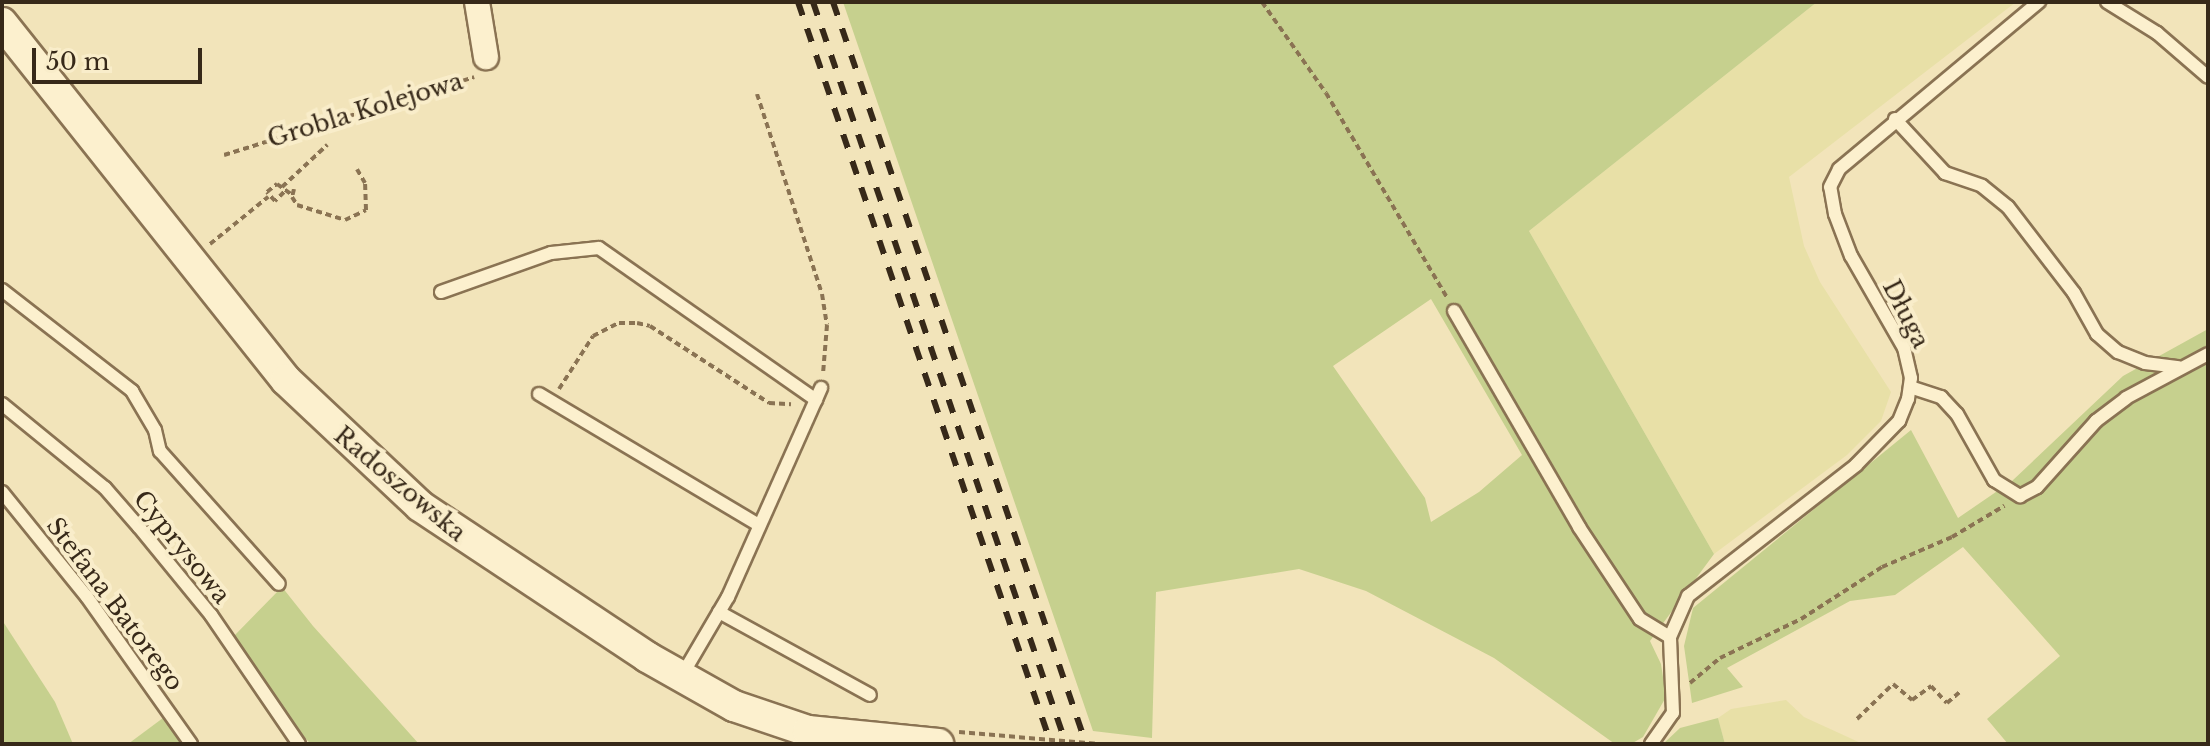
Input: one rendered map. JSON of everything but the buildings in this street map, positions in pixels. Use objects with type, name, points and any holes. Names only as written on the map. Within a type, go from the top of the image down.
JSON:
[{"type":"street","name":"Grobla Kolejowa","points":[[477,2],[486,57]]},
{"type":"street","name":"Radoszowska","points":[[2,23],[244,329],[327,422],[408,496],[477,548],[681,677],[784,725],[947,738]]},
{"type":"lane","name":"Długa","points":[[1651,744],[1673,713],[1670,637],[1688,596],[1806,507],[1899,421],[1910,387],[1904,348],[1851,256],[1830,187],[1839,169],[1895,119],[2039,2]]},
{"type":"lane","points":[[2107,2],[2168,41],[2208,77]]},
{"type":"lane","points":[[1895,119],[1945,173],[1982,186],[2008,207],[2043,248],[2097,334],[2118,352],[2145,363],[2188,367]]},
{"type":"lane","points":[[441,292],[551,253],[599,248],[818,394],[719,612],[681,677]]},
{"type":"lane","points":[[2,290],[132,391],[146,411],[160,451],[279,584]]},
{"type":"lane","points":[[1454,311],[1579,527],[1640,619],[1670,637]]},
{"type":"lane","points":[[1910,387],[1941,397],[1957,414],[1994,480],[2020,496],[2037,487],[2096,421],[2126,398],[2208,354]]},
{"type":"lane","points":[[539,394],[759,525]]},
{"type":"lane","name":"Cyprysowa","points":[[2,404],[105,488],[211,615],[299,744]]},
{"type":"lane","name":"Stefana Batorego","points":[[2,492],[87,597],[191,744]]},
{"type":"lane","points":[[719,612],[870,695]]},
{"type":"path","points":[[1262,2],[1326,93],[1454,311]]},
{"type":"path","name":"Grobla Kolejowa","points":[[224,155],[474,77],[483,72],[486,57]]},
{"type":"path","points":[[552,401],[593,336],[619,323],[650,326],[769,403],[818,394],[826,311],[757,94]]},
{"type":"path","points":[[268,197],[278,200],[283,190],[327,145]]},
{"type":"path","points":[[201,251],[268,197],[271,185],[293,191],[297,205],[345,220],[366,210],[365,183],[357,169]]},
{"type":"path","points":[[1694,677],[1720,658],[1801,619],[1882,567],[1952,537],[2020,496]]},
{"type":"path","points":[[1857,719],[1893,684],[1912,700],[1931,686],[1947,703],[1961,691]]},
{"type":"path","points":[[947,738],[1099,744]]},
{"type":"shaded area","points":[[1817,2],[2016,2],[1789,177],[1804,246],[1820,282],[1891,392],[1881,421],[1847,455],[1714,554],[1529,231]]},
{"type":"shaded area","points":[[1786,700],[1804,717],[1863,744],[1725,744],[1718,718],[1731,709]]},
{"type":"green space","points":[[843,2],[1817,2],[1529,231],[1714,554],[1650,641],[1661,664],[1666,697],[1643,737],[1631,744],[1615,744],[1494,658],[1366,591],[1299,569],[1156,592],[1152,738],[1093,731]],"holes":[[[1431,299],[1522,455],[1479,492],[1431,522],[1425,498],[1333,366]]]},
{"type":"green space","points":[[2208,329],[2208,744],[2008,744],[1987,719],[2060,656],[1963,547],[1895,595],[1850,601],[1727,668],[1743,687],[1692,703],[1684,646],[1693,608],[1911,430],[1958,518],[2012,481],[2123,376]]},
{"type":"green space","points":[[282,587],[419,744],[311,744],[305,738],[234,636]]},
{"type":"green space","points":[[2,620],[55,702],[73,744],[2,744]]},
{"type":"green space","points":[[163,718],[181,744],[128,744]]},
{"type":"green space","points":[[1718,718],[1725,744],[1663,744],[1680,728]]},
{"type":"railway","points":[[798,2],[1051,744]]},
{"type":"railway","points":[[813,2],[1066,744]]},
{"type":"railway","points":[[833,2],[1086,744]]}]
